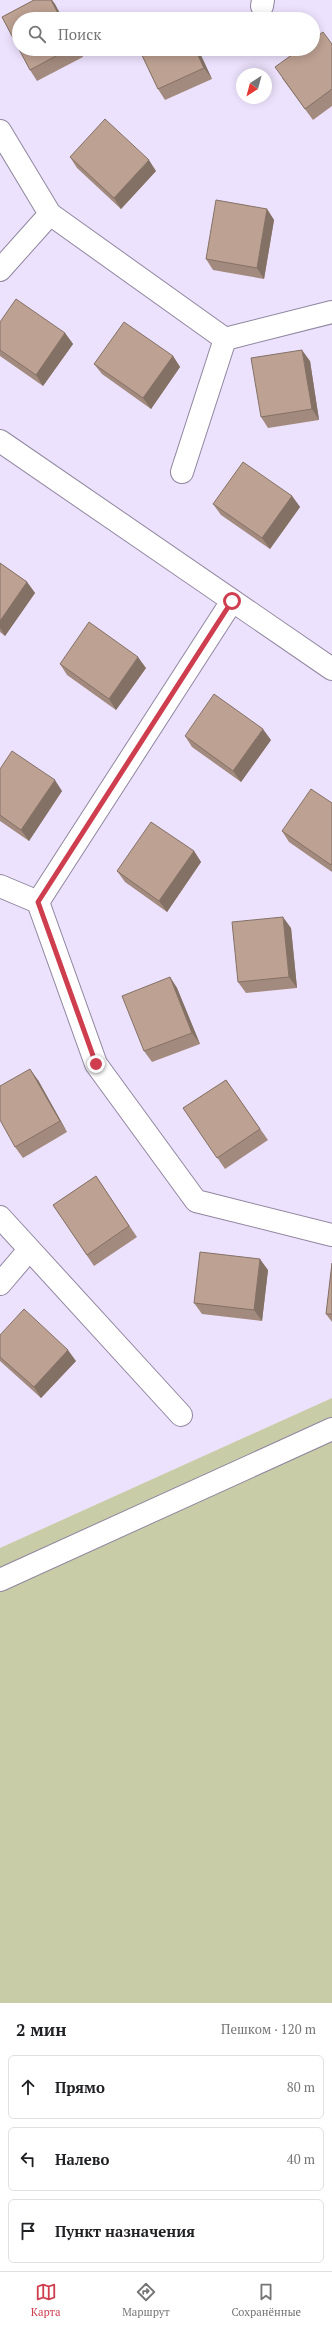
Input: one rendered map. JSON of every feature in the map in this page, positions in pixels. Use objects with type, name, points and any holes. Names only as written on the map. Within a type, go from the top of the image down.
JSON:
[{"type":"lane","points":[[0,132],[50,214],[226,339],[332,312]]},
{"type":"lane","points":[[0,270],[50,214]]},
{"type":"lane","points":[[182,472],[226,339]]},
{"type":"lane","points":[[0,441],[332,670]]},
{"type":"lane","points":[[38,902],[232,601]]},
{"type":"lane","points":[[0,886],[38,902],[96,1064],[196,1201],[332,1235]]},
{"type":"lane","points":[[0,1218],[181,1415]]},
{"type":"lane","points":[[0,1284],[29,1250]]},
{"type":"lane","points":[[0,1580],[332,1429]]},
{"type":"green space","points":[[332,1398],[332,2003],[0,2003],[0,1548]]},
{"type":"building","points":[[34,0],[51,0],[57,12],[12,12],[12,36],[2,17]]},
{"type":"building","points":[[323,32],[332,44],[332,89],[305,109],[275,67],[290,56],[320,56],[320,34]]},
{"type":"building","points":[[23,56],[56,56],[30,70]]},
{"type":"building","points":[[142,56],[198,56],[204,68],[158,89]]},
{"type":"building","points":[[105,119],[149,160],[114,198],[70,157]]},
{"type":"building","points":[[216,200],[267,209],[257,268],[206,259]]},
{"type":"building","points":[[16,299],[65,333],[36,375],[0,350],[0,322]]},
{"type":"building","points":[[124,322],[173,356],[143,398],[94,364]]},
{"type":"building","points":[[302,350],[312,409],[261,417],[251,358]]},
{"type":"building","points":[[243,462],[292,496],[262,538],[213,504]]},
{"type":"building","points":[[0,563],[27,582],[0,621]]},
{"type":"building","points":[[89,622],[138,657],[109,699],[60,664]]},
{"type":"building","points":[[214,694],[263,729],[233,771],[185,736]]},
{"type":"building","points":[[12,751],[55,780],[21,830],[0,815],[0,769]]},
{"type":"building","points":[[311,789],[332,803],[331,865],[282,831]]},
{"type":"building","points":[[151,822],[194,851],[159,901],[117,871]]},
{"type":"building","points":[[283,917],[289,977],[238,982],[232,922]]},
{"type":"building","points":[[170,977],[192,1033],[144,1051],[122,996]]},
{"type":"building","points":[[30,1069],[60,1121],[15,1147],[0,1120],[0,1086]]},
{"type":"building","points":[[226,1080],[260,1129],[217,1158],[183,1108]]},
{"type":"building","points":[[96,1176],[129,1226],[87,1255],[53,1205]]},
{"type":"building","points":[[200,1252],[260,1259],[254,1310],[194,1303]]},
{"type":"building","points":[[332,1263],[332,1314],[326,1314]]},
{"type":"building","points":[[24,1309],[68,1350],[34,1387],[0,1357],[0,1335]]},
{"type":"route","points":[[96,1064],[38,902],[232,601]]}]
